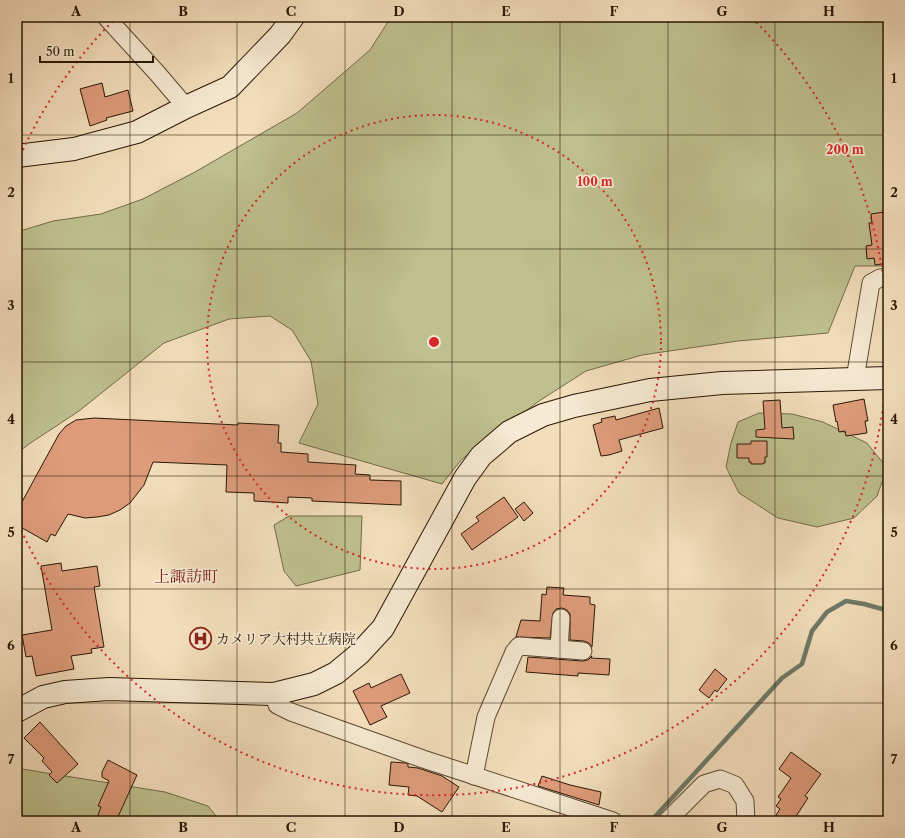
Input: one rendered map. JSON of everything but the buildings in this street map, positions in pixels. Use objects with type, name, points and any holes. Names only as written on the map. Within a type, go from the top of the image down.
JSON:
[{"type":"street","points":[[106,17],[186,107]]},
{"type":"street","points":[[17,156],[74,149],[137,132],[230,87],[280,35],[293,17]]},
{"type":"street","points":[[855,379],[871,283],[880,278],[888,277]]},
{"type":"street","points":[[23,704],[42,697],[65,692],[109,689],[274,694],[314,684],[336,672],[359,654],[383,628],[465,478],[482,456],[510,432],[543,415],[574,406],[650,390],[722,383],[888,378]]},
{"type":"street","points":[[559,649],[561,618]]},
{"type":"street","points":[[474,776],[486,717],[514,652],[519,646],[583,651]]},
{"type":"street","points":[[274,694],[277,705],[291,712],[474,776],[613,821]]},
{"type":"street","points":[[667,821],[704,784],[720,779],[735,785],[742,796],[745,801],[746,821]]},
{"type":"green space","points":[[391,17],[888,17],[888,266],[855,266],[828,333],[738,341],[642,355],[586,371],[539,401],[462,459],[442,484],[299,443],[318,404],[311,361],[292,330],[270,316],[229,319],[164,343],[79,411],[17,453],[17,232],[53,221],[101,214],[143,199],[195,172],[297,113],[370,50]]},
{"type":"green space","points":[[759,413],[792,414],[823,422],[867,443],[887,468],[877,496],[854,518],[817,527],[778,518],[739,493],[726,467],[731,443],[738,422]]},
{"type":"green space","points":[[289,516],[362,516],[360,570],[296,586],[284,571],[274,525]]},
{"type":"green space","points":[[22,769],[165,792],[208,806],[220,821],[17,821],[17,770]]},
{"type":"waterway","points":[[651,821],[782,678],[802,664],[812,631],[827,612],[846,601],[882,609],[888,606]]},
{"type":"place","name":"カメリア大村共立病院","points":[[200,639]]},
{"type":"district","name":"上諏訪町","points":[[186,576]]}]
